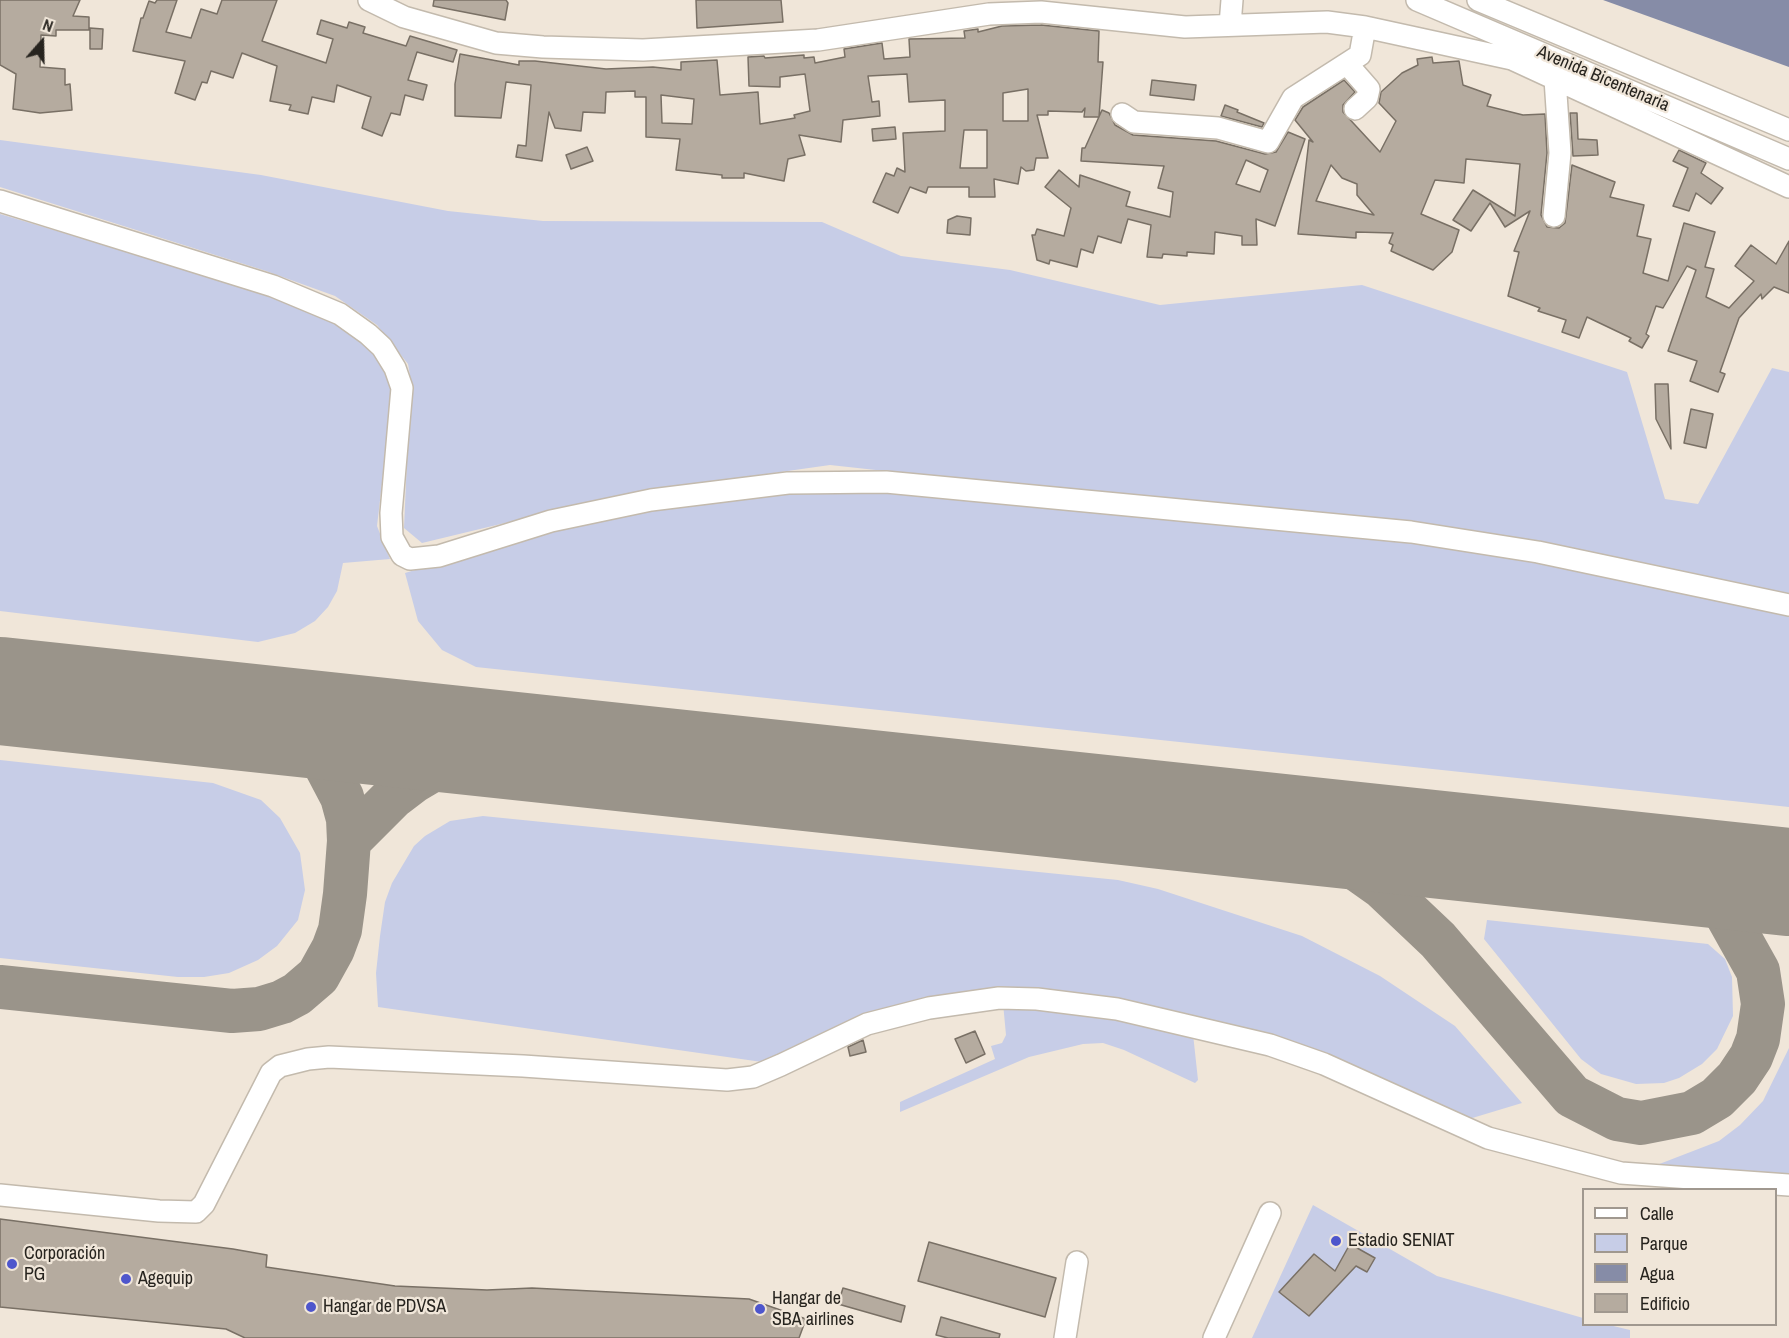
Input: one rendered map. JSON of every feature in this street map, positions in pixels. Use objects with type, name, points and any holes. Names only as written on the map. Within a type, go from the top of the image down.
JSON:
[{"type":"street","points":[[369,0],[404,17],[496,43],[632,50],[818,40],[1010,14],[1041,12],[1185,27],[1327,22],[1365,27],[1512,59],[1789,187]]},
{"type":"street","points":[[1230,25],[1232,0]]},
{"type":"street","name":"Avenida Bicentenaria","points":[[1417,0],[1789,159]]},
{"type":"street","name":"Avenida Bicentenaria","points":[[1478,0],[1789,130]]},
{"type":"street","points":[[1122,114],[1134,122],[1218,128],[1268,142],[1293,98],[1302,89],[1348,65],[1360,55],[1365,27]]},
{"type":"street","points":[[1348,65],[1369,89],[1367,98],[1355,109]]},
{"type":"street","points":[[1554,216],[1560,153],[1555,79]]},
{"type":"street","points":[[0,201],[284,290],[340,314],[368,334],[382,347],[391,361],[402,388],[391,513],[392,537],[402,555],[410,559],[439,556],[551,520],[651,500],[788,483],[886,482],[1422,534],[1561,557],[1789,605]]},
{"type":"street","points":[[0,1195],[159,1211],[196,1212],[204,1204],[271,1073],[280,1066],[308,1059],[328,1057],[523,1066],[727,1080],[753,1077],[867,1024],[929,1008],[999,998],[1117,1009],[1270,1045],[1324,1064],[1488,1138],[1621,1173],[1789,1185]]},
{"type":"street","points":[[1214,1338],[1270,1213]]},
{"type":"street","points":[[1065,1338],[1077,1262]]},
{"type":"green space","points":[[0,140],[261,175],[448,211],[543,221],[822,222],[901,256],[1010,270],[1160,305],[1362,285],[1627,372],[1665,499],[1698,504],[1772,368],[1789,372],[1789,598],[1545,543],[830,465],[625,494],[422,543],[404,528],[408,437],[413,394],[408,364],[377,325],[335,296],[266,271],[0,187]]},
{"type":"green space","points":[[0,214],[282,298],[331,319],[368,345],[386,370],[392,397],[377,526],[390,559],[343,563],[337,591],[328,607],[315,621],[295,633],[258,642],[0,611]]},
{"type":"green space","points":[[836,487],[1412,541],[1573,569],[1789,613],[1789,807],[476,667],[442,650],[418,621],[405,573],[556,528],[659,510]]},
{"type":"green space","points":[[0,760],[213,783],[261,800],[280,818],[300,853],[305,890],[298,920],[277,946],[258,960],[229,973],[204,977],[178,977],[0,958]]},
{"type":"green space","points":[[483,816],[1118,880],[1158,889],[1302,936],[1380,976],[1455,1026],[1522,1103],[1469,1119],[1327,1053],[1272,1035],[1131,1002],[1042,989],[1003,988],[938,997],[769,1063],[378,1007],[376,973],[380,936],[385,902],[392,883],[414,846],[425,836],[450,821]]},
{"type":"green space","points":[[1487,920],[1708,944],[1725,959],[1732,977],[1733,1016],[1717,1049],[1702,1064],[1679,1078],[1664,1083],[1636,1084],[1601,1074],[1581,1059],[1484,939]]},
{"type":"green space","points":[[1003,1003],[1067,1008],[1193,1034],[1198,1080],[1195,1083],[1124,1050],[1103,1043],[1083,1044],[1029,1057],[900,1112],[900,1102],[995,1059],[991,1046],[1002,1043],[1006,1035]]},
{"type":"green space","points":[[1789,1048],[1789,1174],[1649,1168],[1719,1141],[1740,1125],[1763,1101]]},
{"type":"green space","name":"Estadio SENIAT","points":[[1313,1205],[1437,1276],[1582,1318],[1582,1326],[1613,1326],[1630,1330],[1630,1338],[1252,1338]]},
{"type":"water","points":[[1603,0],[1789,0],[1789,67]]},
{"type":"building","points":[[0,0],[80,0],[73,16],[89,17],[89,30],[56,30],[56,36],[41,35],[40,67],[65,69],[65,85],[70,84],[72,110],[40,113],[13,109],[16,74],[0,65]]},
{"type":"building","points":[[157,0],[177,0],[166,32],[191,38],[201,9],[217,14],[222,0],[277,0],[262,41],[326,63],[333,39],[317,34],[321,20],[347,28],[349,22],[365,27],[363,33],[406,46],[410,36],[457,50],[453,62],[417,52],[408,80],[427,85],[423,100],[405,95],[400,115],[391,113],[382,136],[362,128],[371,97],[337,85],[334,102],[312,97],[308,114],[289,110],[291,105],[270,101],[277,66],[242,53],[233,78],[211,71],[207,83],[202,82],[195,100],[175,93],[185,61],[133,51],[141,18],[143,18],[149,1],[155,3]]},
{"type":"building","points":[[434,0],[506,0],[508,3],[505,20],[433,6]]},
{"type":"building","points":[[696,0],[781,0],[783,22],[697,28]]},
{"type":"building","points":[[1041,25],[1099,31],[1098,62],[1103,62],[1099,117],[1084,117],[1085,108],[1082,112],[1048,111],[1048,115],[1037,115],[1048,158],[1036,158],[1034,170],[1026,171],[1021,167],[1018,184],[994,179],[995,197],[969,197],[969,187],[928,187],[926,193],[910,187],[898,213],[873,202],[886,173],[894,176],[897,168],[905,172],[903,133],[945,131],[945,100],[909,102],[907,74],[868,76],[872,102],[879,101],[880,116],[843,120],[841,142],[799,135],[805,155],[788,159],[784,181],[744,173],[744,178],[722,178],[722,175],[676,170],[680,139],[646,137],[646,97],[635,97],[635,91],[606,92],[605,113],[583,112],[581,131],[555,128],[549,112],[542,161],[516,157],[518,145],[526,146],[531,85],[506,82],[501,118],[455,116],[455,84],[460,54],[519,65],[519,61],[535,61],[606,69],[653,67],[681,70],[681,62],[717,60],[720,95],[758,92],[760,124],[795,118],[794,115],[810,111],[805,74],[780,77],[780,87],[749,86],[748,57],[804,55],[804,58],[814,57],[815,63],[845,57],[844,49],[882,43],[884,59],[910,57],[909,39],[965,38],[964,31],[978,29],[978,32],[1002,26]],"holes":[[[1028,89],[1028,121],[1003,121],[1003,93]],[[661,95],[694,99],[692,124],[662,123]],[[964,130],[987,130],[987,168],[960,168]]]},
{"type":"building","points":[[90,28],[103,29],[102,49],[90,49]]},
{"type":"building","points":[[1432,57],[1433,63],[1459,61],[1463,85],[1491,95],[1487,106],[1523,115],[1545,114],[1547,153],[1541,215],[1547,227],[1559,228],[1565,223],[1572,165],[1615,182],[1610,197],[1644,205],[1637,236],[1651,239],[1643,273],[1668,281],[1684,223],[1715,232],[1705,267],[1714,269],[1706,297],[1729,308],[1754,281],[1735,266],[1751,245],[1776,264],[1789,241],[1789,293],[1774,287],[1762,299],[1761,294],[1739,318],[1720,372],[1725,374],[1718,392],[1690,381],[1697,361],[1668,351],[1696,270],[1687,266],[1663,308],[1656,306],[1646,334],[1649,336],[1642,348],[1629,341],[1631,338],[1587,317],[1579,338],[1562,332],[1566,320],[1538,311],[1540,308],[1508,296],[1519,252],[1514,251],[1530,211],[1505,227],[1490,203],[1471,231],[1453,220],[1473,190],[1515,216],[1520,164],[1466,159],[1464,183],[1435,180],[1421,214],[1459,230],[1452,252],[1433,270],[1391,251],[1393,245],[1389,243],[1393,233],[1356,232],[1356,238],[1298,234],[1309,140],[1313,142],[1295,120],[1303,107],[1344,80],[1355,92],[1343,105],[1343,112],[1380,152],[1396,121],[1379,103],[1381,92],[1402,73],[1418,65],[1417,59]],"holes":[[[1331,165],[1342,178],[1357,184],[1357,195],[1374,215],[1316,201]]]},
{"type":"building","points":[[1152,80],[1196,85],[1194,100],[1150,95]]},
{"type":"building","points":[[1225,105],[1264,123],[1262,127],[1221,116]]},
{"type":"building","points":[[1102,110],[1109,113],[1115,125],[1133,135],[1216,141],[1265,154],[1276,152],[1288,132],[1305,139],[1275,226],[1256,219],[1257,245],[1242,245],[1242,236],[1215,232],[1214,254],[1187,252],[1187,256],[1163,254],[1162,258],[1147,257],[1151,225],[1128,219],[1121,243],[1098,236],[1093,253],[1081,249],[1077,267],[1050,260],[1049,264],[1037,260],[1032,235],[1035,235],[1037,229],[1064,236],[1071,208],[1045,187],[1059,170],[1079,187],[1080,175],[1130,192],[1126,206],[1170,217],[1173,192],[1158,188],[1164,166],[1081,161],[1082,148],[1085,148]],"holes":[[[1246,160],[1268,170],[1260,192],[1236,184]]]},
{"type":"building","points":[[1570,113],[1577,113],[1578,139],[1597,140],[1598,155],[1573,156]]},
{"type":"building","points":[[895,127],[896,139],[873,141],[872,129]]},
{"type":"building","points":[[587,147],[593,161],[571,169],[566,155]]},
{"type":"building","points":[[1679,150],[1706,163],[1701,173],[1723,188],[1711,204],[1696,193],[1689,211],[1673,206],[1688,168],[1673,161]]},
{"type":"building","points":[[957,216],[971,218],[970,235],[947,233],[948,220]]},
{"type":"building","points":[[1655,384],[1668,384],[1671,449],[1656,419]]},
{"type":"building","points":[[1691,409],[1713,414],[1706,448],[1684,443]]},
{"type":"building","points":[[975,1031],[985,1054],[966,1063],[955,1039]]},
{"type":"building","points":[[863,1040],[866,1052],[850,1056],[848,1047]]},
{"type":"building","points":[[0,1219],[233,1249],[267,1255],[266,1267],[395,1286],[487,1290],[532,1288],[749,1299],[806,1319],[799,1338],[245,1338],[226,1329],[0,1307]]},
{"type":"building","points":[[929,1242],[1056,1278],[1045,1317],[918,1281]]},
{"type":"building","points":[[1350,1244],[1375,1258],[1367,1272],[1356,1266],[1309,1316],[1279,1292],[1314,1254],[1335,1271]]},
{"type":"building","points":[[843,1288],[905,1306],[901,1322],[838,1304]]},
{"type":"building","points":[[941,1317],[1000,1334],[999,1338],[948,1338],[936,1335]]},
{"type":"taxiway","points":[[261,719],[286,727],[321,757],[342,797],[348,819],[349,841],[393,797],[414,781],[458,755],[479,747],[499,744]]},
{"type":"taxiway","points":[[1258,825],[1310,841],[1334,853],[1382,887],[1438,940],[1572,1096],[1617,1119],[1641,1123],[1692,1113],[1717,1098],[1737,1078],[1751,1057],[1758,1039],[1763,1004],[1758,971],[1720,903],[1698,884],[1667,869]]},
{"type":"taxiway","points":[[0,987],[232,1011],[259,1009],[282,1002],[297,994],[318,976],[333,949],[340,930],[349,841]]},
{"type":"runway","points":[[0,691],[1789,882]]},
{"type":"place","name":"Estadio SENIAT","points":[[1336,1241]]},
{"type":"place","name":"Corporación PG","points":[[12,1264]]},
{"type":"place","name":"Agequip","points":[[126,1279]]},
{"type":"place","name":"Hangar de PDVSA","points":[[311,1307]]},
{"type":"place","name":"Hangar de SBA airlines","points":[[760,1309]]}]
